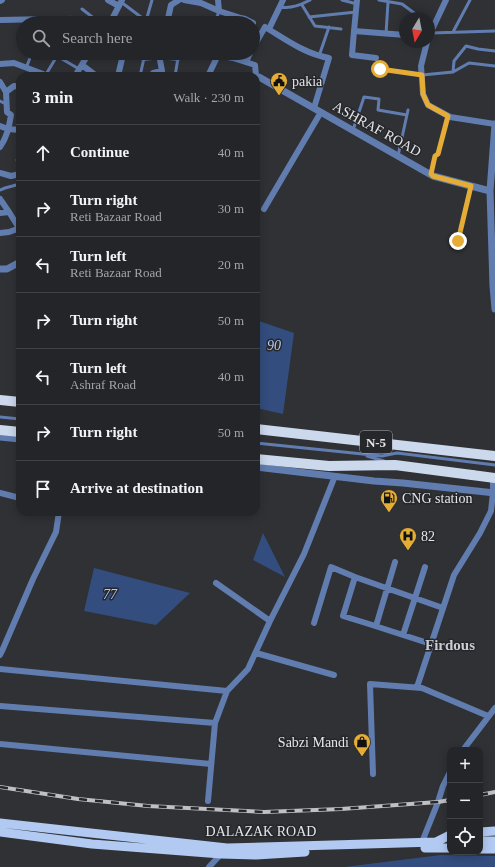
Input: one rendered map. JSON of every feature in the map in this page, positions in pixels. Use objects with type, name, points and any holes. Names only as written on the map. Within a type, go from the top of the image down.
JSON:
[{"type":"highway","points":[[0,400],[16,402]]},
{"type":"highway","name":"N-5","points":[[260,429],[495,456]]},
{"type":"highway","points":[[0,430],[16,432]]},
{"type":"highway","name":"N-5","points":[[260,459],[330,466],[395,465],[494,479]]},
{"type":"main road","name":"DALAZAK ROAD","points":[[0,823],[256,855],[364,848],[447,848]]},
{"type":"main road","points":[[483,832],[495,831]]},
{"type":"main road","name":"DALAZAK ROAD","points":[[0,832],[92,844],[224,851],[436,842],[447,836]]},
{"type":"main road","points":[[436,842],[447,841]]},
{"type":"main road","points":[[483,841],[495,841]]},
{"type":"main road","points":[[483,849],[495,849]]},
{"type":"street","points":[[108,0],[120,3],[114,16]]},
{"type":"street","points":[[169,16],[171,5],[179,0]]},
{"type":"street","points":[[184,0],[201,3],[229,16]]},
{"type":"street","points":[[218,0],[219,11]]},
{"type":"street","points":[[260,38],[282,3],[275,0]]},
{"type":"street","points":[[435,21],[446,0]]},
{"type":"street","points":[[357,2],[352,55],[376,58]]},
{"type":"street","points":[[0,20],[16,20]]},
{"type":"street","points":[[260,26],[297,47],[319,56],[329,58],[314,108]]},
{"type":"street","points":[[354,31],[399,35]]},
{"type":"street","points":[[426,48],[421,66],[423,94],[428,105],[450,117],[495,124],[490,191],[495,309]]},
{"type":"street","points":[[77,72],[84,60]]},
{"type":"street","points":[[119,72],[122,60]]},
{"type":"street","points":[[158,72],[162,71],[160,60]]},
{"type":"street","points":[[210,72],[216,60]]},
{"type":"street","points":[[241,60],[255,65],[256,72]]},
{"type":"street","points":[[0,64],[14,63],[36,72]]},
{"type":"street","points":[[80,67],[89,72]]},
{"type":"street","name":"ASHRAF ROAD","points":[[260,77],[433,176],[490,191]]},
{"type":"street","points":[[0,82],[6,92],[7,112],[11,115],[4,141],[0,147]]},
{"type":"street","points":[[6,92],[14,86],[16,86]]},
{"type":"street","points":[[264,210],[321,112]]},
{"type":"street","points":[[0,126],[16,130]]},
{"type":"street","points":[[0,173],[11,176],[16,175]]},
{"type":"street","points":[[0,200],[16,222]]},
{"type":"street","points":[[0,213],[9,212]]},
{"type":"street","points":[[0,233],[16,229]]},
{"type":"street","points":[[0,269],[8,269],[16,264]]},
{"type":"street","points":[[0,437],[16,439]]},
{"type":"street","points":[[260,467],[494,493]]},
{"type":"street","points":[[208,801],[215,723],[227,691],[248,669],[270,621],[304,554],[335,476]]},
{"type":"street","points":[[417,687],[454,576],[480,533],[491,511],[494,493],[494,479]]},
{"type":"street","points":[[0,493],[16,497]]},
{"type":"street","points":[[0,655],[33,579],[56,532],[58,516]]},
{"type":"street","points":[[376,626],[395,562]]},
{"type":"street","points":[[314,623],[331,567],[443,608]]},
{"type":"street","points":[[403,635],[425,567]]},
{"type":"street","points":[[355,577],[343,616],[431,644]]},
{"type":"street","points":[[216,583],[270,621]]},
{"type":"street","points":[[256,653],[334,675]]},
{"type":"street","points":[[0,669],[227,691]]},
{"type":"street","points":[[373,774],[370,684],[422,688],[488,716]]},
{"type":"street","points":[[0,706],[215,723]]},
{"type":"street","points":[[465,747],[495,708]]},
{"type":"street","points":[[0,744],[211,764]]},
{"type":"street","points":[[422,842],[447,778]]},
{"type":"street","points":[[208,867],[224,851]]},
{"type":"lane","points":[[149,16],[152,0]]},
{"type":"lane","points":[[282,3],[286,8],[302,5],[310,0]]},
{"type":"lane","points":[[342,0],[357,2]]},
{"type":"lane","points":[[380,0],[402,4],[413,12]]},
{"type":"lane","points":[[453,32],[470,0]]},
{"type":"lane","points":[[386,34],[388,2]]},
{"type":"lane","points":[[120,3],[139,16]]},
{"type":"lane","points":[[302,5],[314,26],[341,29]]},
{"type":"lane","points":[[82,9],[91,16]]},
{"type":"lane","points":[[217,16],[219,11]]},
{"type":"lane","points":[[309,17],[356,12]]},
{"type":"lane","points":[[319,56],[329,28]]},
{"type":"lane","points":[[435,30],[453,32],[495,31]]},
{"type":"lane","points":[[453,72],[454,61],[466,46],[495,51]]},
{"type":"lane","points":[[26,68],[29,60]]},
{"type":"lane","points":[[48,72],[55,60]]},
{"type":"lane","points":[[65,60],[80,67]]},
{"type":"lane","points":[[140,72],[142,60]]},
{"type":"lane","points":[[176,72],[178,60]]},
{"type":"lane","points":[[380,69],[422,75],[453,72],[469,63],[495,66]]},
{"type":"lane","points":[[353,130],[364,97],[379,99],[378,110],[407,115]]},
{"type":"lane","points":[[0,101],[6,104]]},
{"type":"lane","points":[[398,156],[408,110]]},
{"type":"lane","points":[[431,174],[435,156],[438,154],[448,116]]},
{"type":"lane","points":[[0,190],[16,185]]},
{"type":"lane","points":[[458,241],[471,186]]},
{"type":"lane","points":[[0,417],[16,419]]},
{"type":"lane","points":[[260,443],[382,456],[397,453],[495,465]]},
{"type":"lane","points":[[357,453],[400,468],[494,479]]},
{"type":"green space","name":"90","points":[[260,321],[294,333],[283,414],[260,409]]},
{"type":"green space","points":[[263,533],[285,577],[253,560]]},
{"type":"green space","name":"77","points":[[94,568],[190,593],[156,625],[84,611]]},
{"type":"green space","points":[[441,855],[495,856],[495,867],[344,867]]},
{"type":"railway","points":[[0,787],[78,799],[148,806],[264,812],[341,809],[447,800]]},
{"type":"railway","points":[[483,794],[495,792]]},
{"type":"place","name":"pakia","points":[[279,96]]},
{"type":"place","name":"CNG station","points":[[389,513]]},
{"type":"place","name":"82","points":[[408,551]]},
{"type":"place","name":"Sabzi Mandi","points":[[362,757]]},
{"type":"district","name":"Firdous","points":[[450,645]]},
{"type":"route","points":[[380,69],[422,75],[423,94],[428,105],[448,116],[438,154],[435,156],[431,174],[433,176],[471,186],[458,241]]}]
